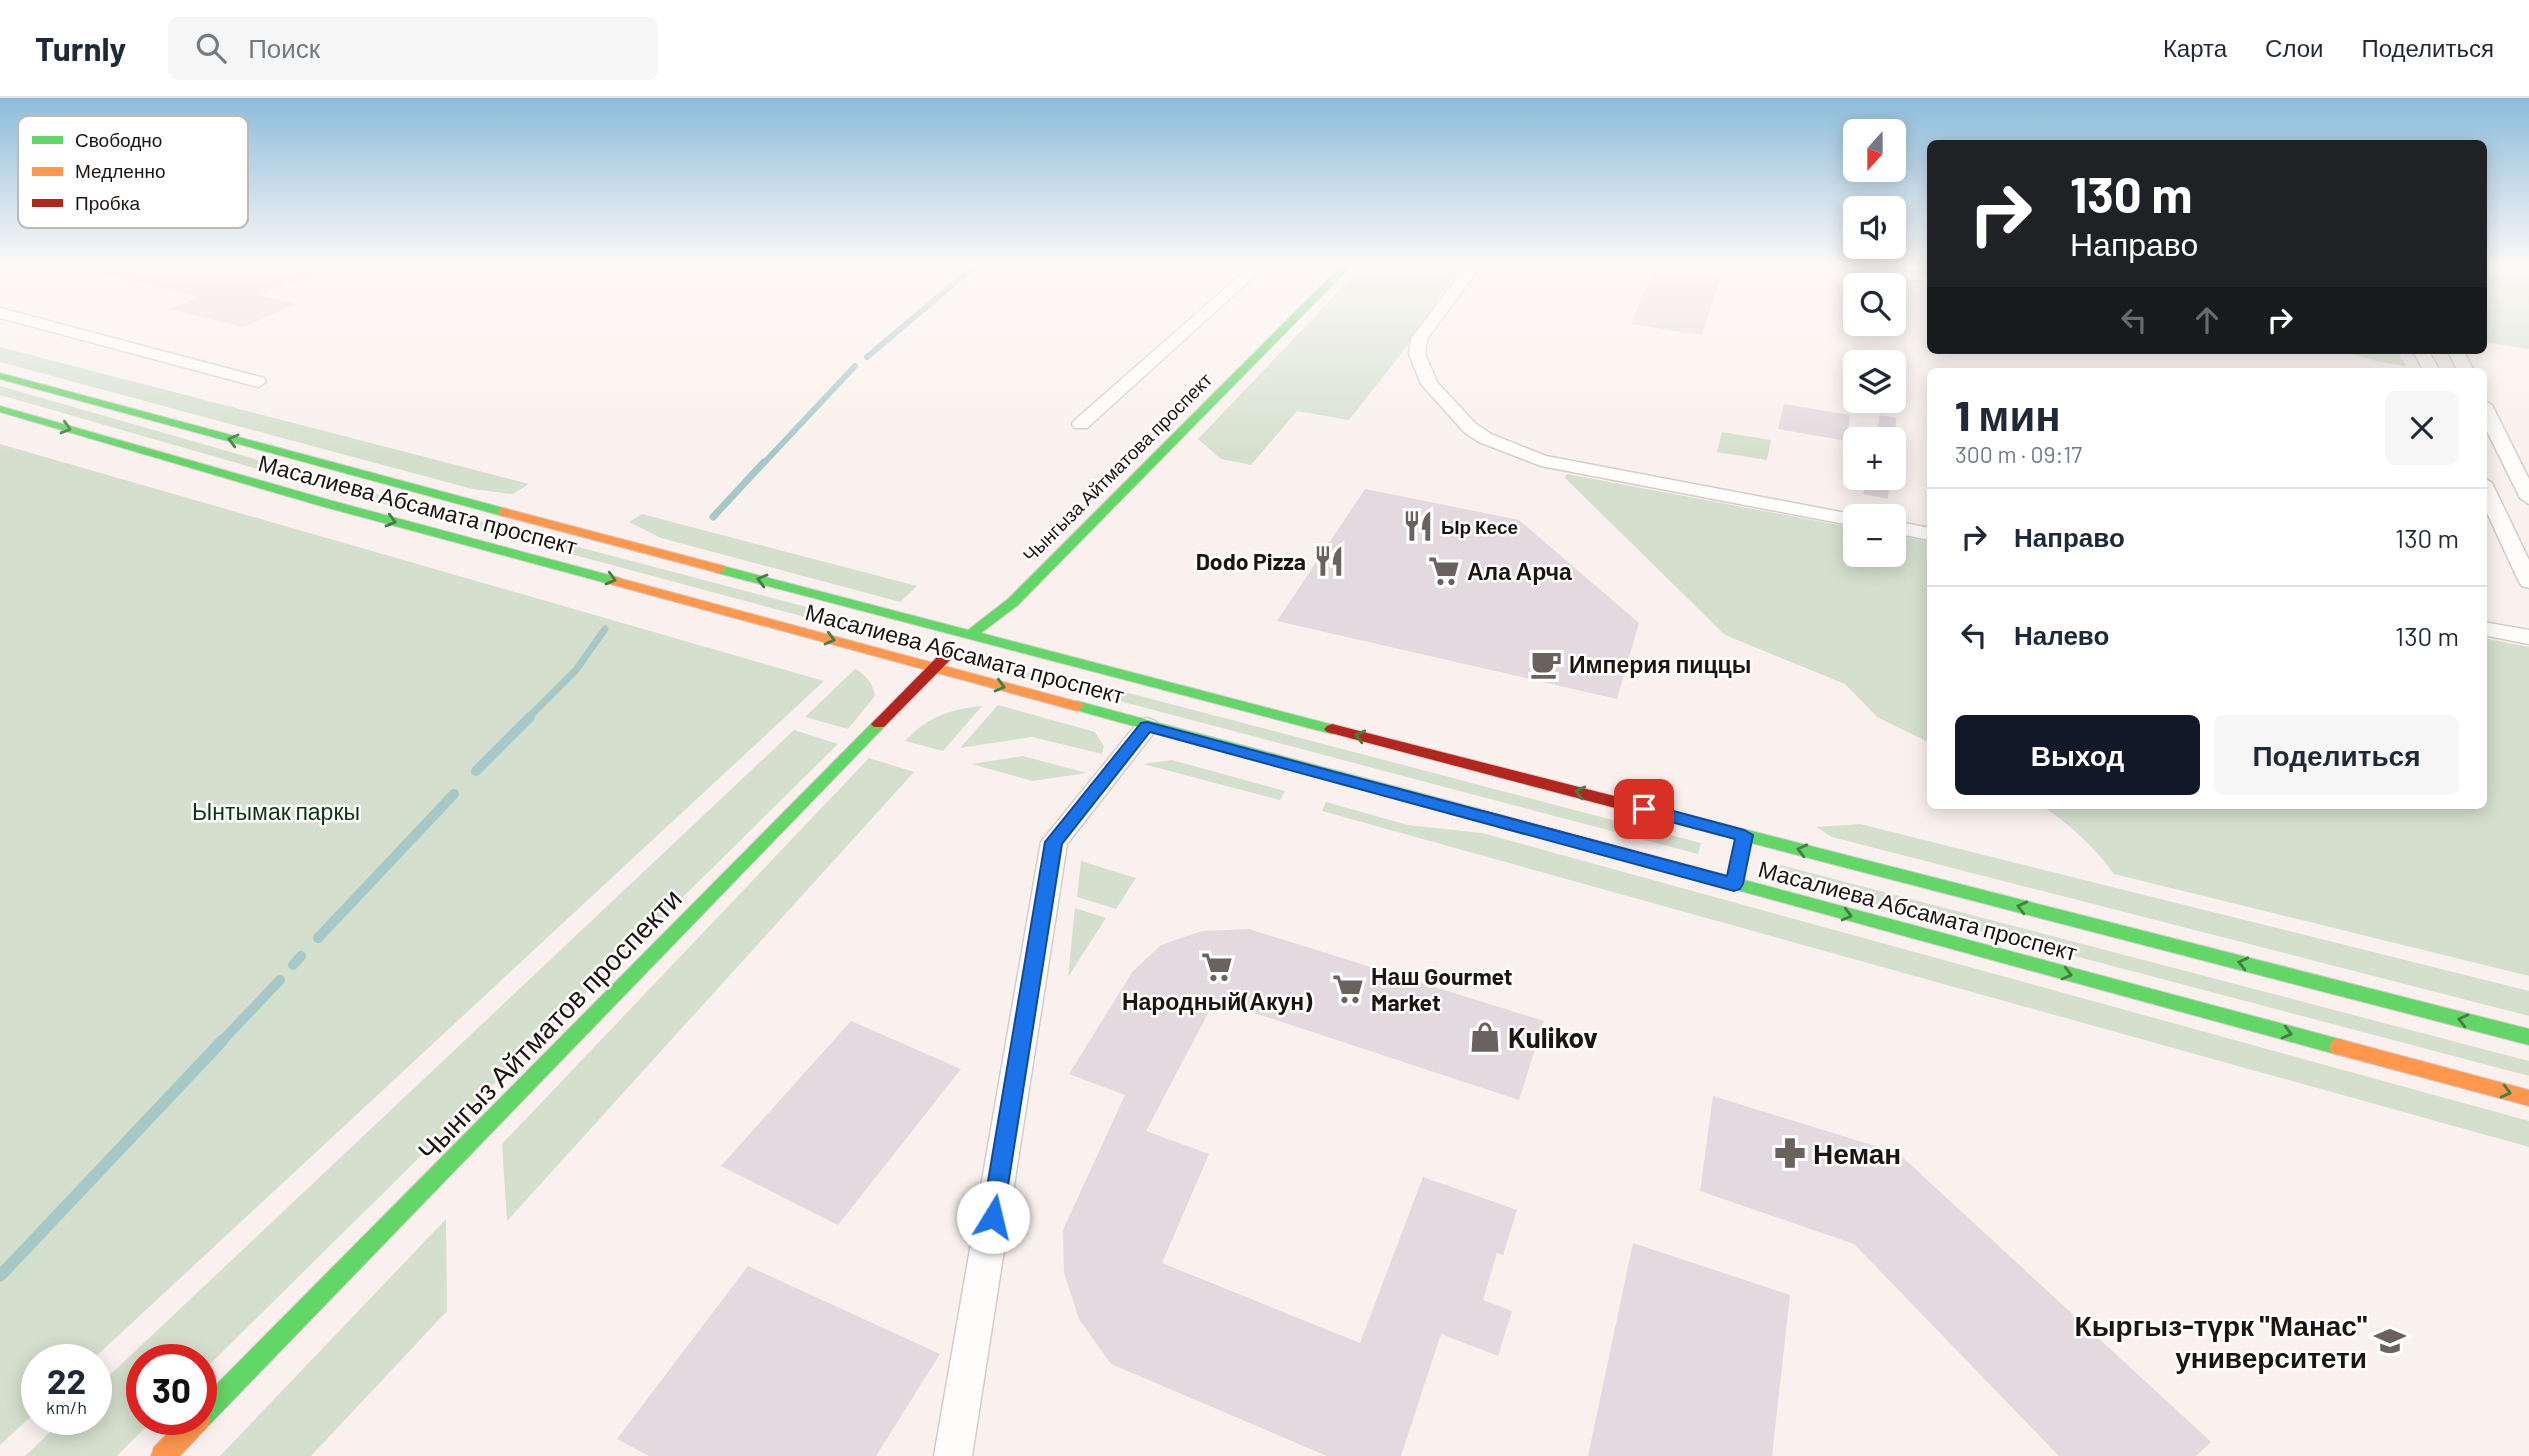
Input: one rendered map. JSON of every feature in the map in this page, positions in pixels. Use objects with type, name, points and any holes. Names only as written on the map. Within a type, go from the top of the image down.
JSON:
[{"type":"main road","name":"Чынгыза Айтматова проспект","points":[[934,668],[970,635],[1013,602],[1285,327]]},
{"type":"main road","name":"Масалиева Абсамата проспект","points":[[0,376],[1743,842],[2529,1037]]},
{"type":"main road","name":"Масалиева Абсамата проспект","points":[[0,409],[325,503],[1147,726],[1735,878],[2529,1098]]},
{"type":"main road","points":[[325,503],[370,477]]},
{"type":"main road","name":"Чынгыз Айтматов проспекти","points":[[217,1401],[934,668]]},
{"type":"main road","name":"Чынгыз Айтматов проспекти","points":[[163,1456],[183,1435]]},
{"type":"street","points":[[54,327],[258,382]]},
{"type":"street","points":[[1082,424],[1190,327]]},
{"type":"street","points":[[1428,327],[1419,339],[1417,354],[1429,384],[1470,428],[1520,455],[1843,518]]},
{"type":"street","points":[[2487,413],[2529,498]]},
{"type":"street","points":[[2487,492],[2529,582]]},
{"type":"street","points":[[1906,529],[1927,533]]},
{"type":"street","points":[[2487,629],[2529,637]]},
{"type":"street","points":[[953,1456],[1054,842],[1147,726]]},
{"type":"green space","points":[[1305,327],[1419,327],[1349,420],[1297,411],[1251,465],[1221,459],[1198,439]]},
{"type":"green space","points":[[2487,327],[2529,327],[2529,349],[2487,343]]},
{"type":"green space","points":[[0,347],[529,484],[513,494],[472,489],[0,362]]},
{"type":"green space","points":[[2353,354],[2399,354],[2406,366]]},
{"type":"green space","points":[[0,386],[335,482],[324,488],[0,395]]},
{"type":"green space","points":[[1722,432],[1771,440],[1767,460],[1717,452]]},
{"type":"green space","name":"Ынтымак паркы","points":[[0,444],[824,681],[109,1344],[21,1344],[21,1426],[0,1445]]},
{"type":"green space","points":[[1567,474],[1843,526],[1843,567],[1906,567],[1906,537],[1927,541],[1927,742],[1877,717],[1845,684],[1725,635],[1565,478]]},
{"type":"green space","points":[[369,492],[883,627],[875,636],[359,497]]},
{"type":"green space","points":[[642,514],[917,586],[900,602],[661,538],[629,522]]},
{"type":"green space","points":[[2487,639],[2529,647],[2529,976],[2114,874],[2098,854],[2046,809],[2487,809]]},
{"type":"green space","points":[[986,653],[1026,664],[1016,675],[972,664]]},
{"type":"green space","points":[[1033,668],[1701,843],[1698,854],[1025,676]]},
{"type":"green space","points":[[855,669],[868,680],[875,696],[848,729],[805,717]]},
{"type":"green space","points":[[998,705],[1095,732],[1104,746],[1102,754],[1032,737],[960,748]]},
{"type":"green space","points":[[982,706],[943,751],[905,741],[931,720],[960,709]]},
{"type":"green space","points":[[794,730],[838,744],[217,1357],[217,1344],[143,1344]]},
{"type":"green space","points":[[1023,756],[1087,773],[1032,781],[971,764]]},
{"type":"green space","points":[[869,758],[914,772],[507,1221],[502,1144]]},
{"type":"green space","points":[[1172,760],[1285,791],[1280,800],[1143,764]]},
{"type":"green space","points":[[1326,802],[1408,825],[1482,833],[2529,1121],[2529,1147],[1322,811]]},
{"type":"green space","points":[[1860,824],[2529,991],[2529,1016],[1832,837],[1816,827]]},
{"type":"green space","points":[[1081,861],[1136,878],[1116,909],[1077,897]]},
{"type":"green space","points":[[1777,864],[2529,1061],[2529,1076],[1776,877],[1772,869]]},
{"type":"green space","points":[[1075,908],[1106,918],[1068,977]]},
{"type":"green space","points":[[446,1219],[447,1311],[311,1456],[220,1456]]},
{"type":"green space","points":[[126,1360],[126,1435],[138,1435],[117,1456],[25,1456],[47,1435],[112,1435],[112,1373]]},
{"type":"building","points":[[1653,327],[1704,327],[1702,335]]},
{"type":"building","points":[[1784,404],[1850,415],[1849,427],[1843,427],[1843,440],[1778,429]]},
{"type":"building","points":[[1880,415],[1896,418],[1895,427],[1878,427]]},
{"type":"building","name":"Ала Арча","points":[[1365,489],[1519,520],[1639,623],[1617,699],[1277,621]]},
{"type":"building","points":[[1864,490],[1889,490],[1888,499],[1863,494]]},
{"type":"building","points":[[1249,929],[1544,1021],[1519,1100],[1215,1000],[1146,1131],[1209,1154],[1162,1263],[1360,1343],[1423,1177],[1517,1210],[1503,1255],[1497,1253],[1483,1300],[1512,1311],[1498,1356],[1441,1334],[1401,1456],[1327,1456],[1111,1364],[1079,1319],[1064,1273],[1063,1230],[1125,1095],[1069,1074],[1133,971],[1161,945],[1202,931]]},
{"type":"building","points":[[851,1021],[961,1069],[838,1225],[721,1166]]},
{"type":"building","points":[[1713,1096],[1898,1153],[2211,1442],[2196,1456],[2059,1456],[1854,1244],[1700,1191]]},
{"type":"building","points":[[1633,1243],[1790,1295],[1772,1456],[1588,1456]]},
{"type":"building","points":[[748,1266],[940,1354],[876,1456],[649,1456],[617,1439]]},
{"type":"waterway","points":[[867,357],[902,327]]},
{"type":"waterway","points":[[763,464],[855,366]]},
{"type":"waterway","points":[[713,517],[764,462]]},
{"type":"waterway","points":[[528,718],[576,670],[605,629]]},
{"type":"waterway","points":[[476,771],[530,717]]},
{"type":"waterway","points":[[318,938],[454,794]]},
{"type":"waterway","points":[[293,965],[301,956]]},
{"type":"waterway","points":[[220,1043],[280,980]]},
{"type":"waterway","points":[[0,1276],[222,1041]]},
{"type":"traffic: fast","points":[[970,635],[1013,602],[1285,327]]},
{"type":"traffic: fast","points":[[0,376],[503,512]]},
{"type":"traffic: fast","points":[[0,409],[325,503],[615,581]]},
{"type":"traffic: fast","points":[[719,569],[1332,729]]},
{"type":"traffic: fast","points":[[1077,706],[1483,816]]},
{"type":"traffic: fast","points":[[217,1401],[879,724]]},
{"type":"traffic: fast","points":[[1661,814],[2529,1037]]},
{"type":"traffic: fast","points":[[1692,872],[2339,1047]]},
{"type":"traffic: slow","points":[[503,512],[719,569]]},
{"type":"traffic: slow","points":[[615,581],[1077,706]]},
{"type":"traffic: slow","points":[[2339,1047],[2529,1098]]},
{"type":"traffic: slow","points":[[163,1456],[183,1435]]},
{"type":"traffic: jam","points":[[879,724],[950,652]]},
{"type":"traffic: jam","points":[[1332,729],[1661,814]]},
{"type":"traffic: jam","points":[[1483,816],[1692,872]]},
{"type":"place","name":"Ыр Кесе","points":[[1418,526]]},
{"type":"place","name":"Dodo Pizza","points":[[1329,561]]},
{"type":"place","name":"Ала Арча","points":[[1444,571]]},
{"type":"place","name":"Империя пиццы","points":[[1546,664]]},
{"type":"place","name":"Народный(Акун)","points":[[1217,967]]},
{"type":"place","name":"Наш Gourmet Market","points":[[1348,989]]},
{"type":"place","name":"Kulikov","points":[[1485,1037]]},
{"type":"place","name":"Неман","points":[[1790,1153]]},
{"type":"place","name":"Кыргыз-түрк \"Манас\" университети","points":[[2390,1341]]},
{"type":"route","points":[[993,1217],[1054,842],[1147,726],[1734,884],[1744,835],[1644,809]]}]
